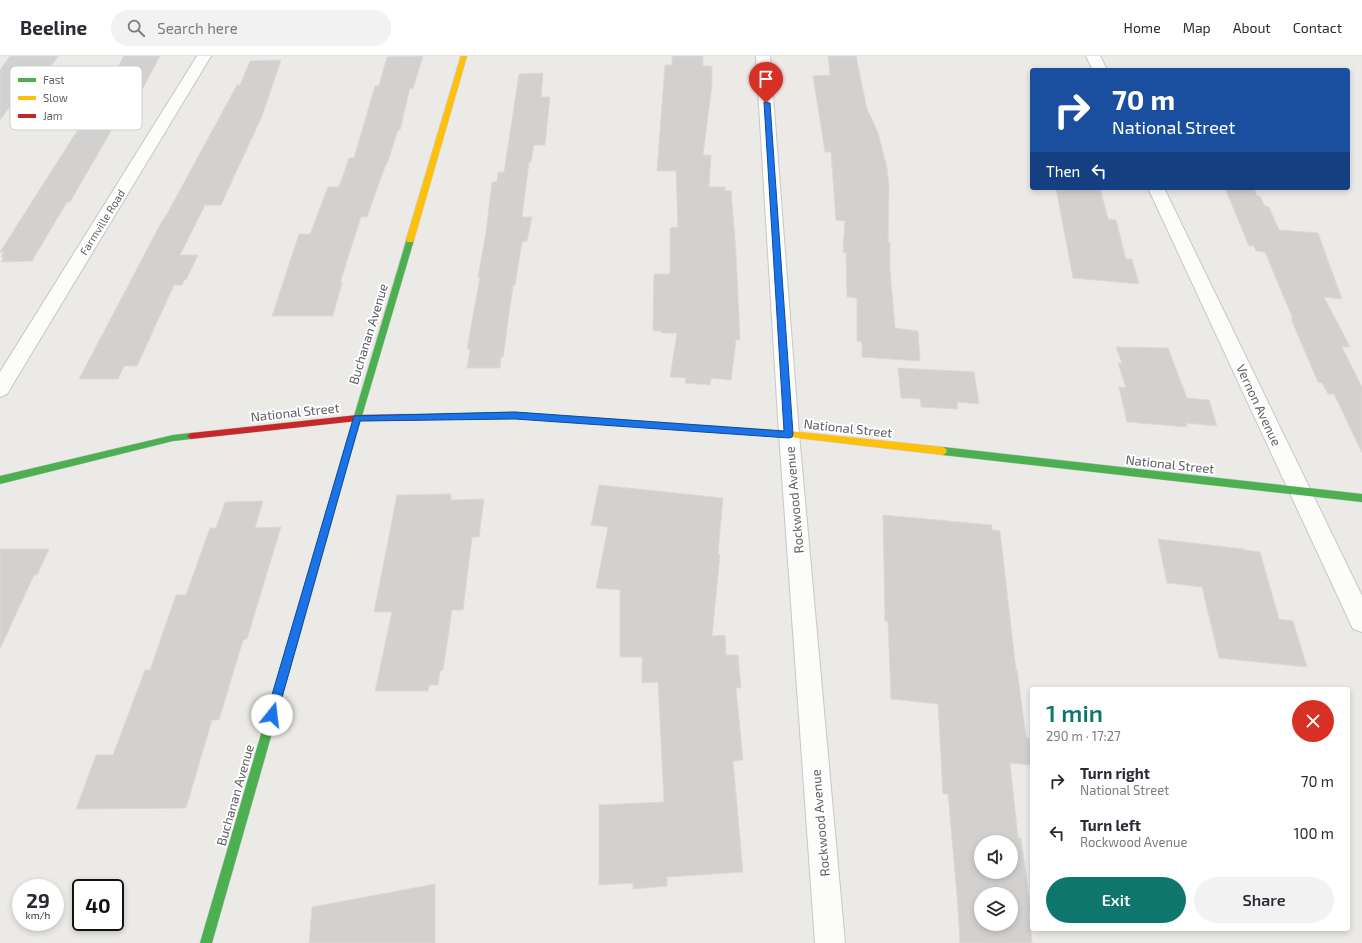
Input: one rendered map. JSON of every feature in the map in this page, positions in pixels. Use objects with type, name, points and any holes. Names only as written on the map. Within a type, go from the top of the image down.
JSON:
[{"type":"main road","name":"Buchanan Avenue","points":[[206,943],[357,418],[464,56]]},
{"type":"main road","name":"National Street","points":[[0,480],[172,438],[357,418],[515,416],[789,434],[1362,498]]},
{"type":"street","name":"Farmville Road","points":[[0,389],[204,56]]},
{"type":"street","name":"Rockwood Avenue","points":[[763,56],[789,434],[830,943]]},
{"type":"street","points":[[1093,56],[1099,68]]},
{"type":"street","name":"Vernon Avenue","points":[[1157,190],[1362,621]]},
{"type":"building","points":[[10,56],[58,56],[51,66],[10,66],[10,107],[0,120],[0,70]]},
{"type":"building","points":[[124,56],[160,56],[143,88],[142,66],[118,66]]},
{"type":"building","points":[[423,56],[413,89],[410,88],[400,130],[398,130],[367,217],[361,217],[340,283],[342,283],[333,316],[272,316],[299,234],[310,234],[328,187],[339,187],[349,158],[354,158],[375,86],[379,86],[387,57]]},
{"type":"building","points":[[672,56],[703,56],[703,66],[712,66],[712,84],[703,155],[711,155],[709,187],[725,187],[725,191],[731,190],[736,253],[740,340],[736,340],[731,380],[711,378],[710,385],[685,383],[686,378],[670,377],[677,333],[661,333],[661,331],[653,331],[654,274],[670,274],[670,228],[678,227],[676,171],[657,171],[665,65],[672,65]]},
{"type":"building","points":[[828,56],[856,56],[867,109],[878,133],[887,168],[889,185],[888,242],[890,242],[890,270],[895,328],[918,331],[920,361],[862,357],[862,342],[857,341],[857,298],[847,297],[846,253],[843,252],[845,221],[836,220],[831,152],[825,152],[813,76],[830,75]]},
{"type":"building","points":[[281,60],[262,116],[221,205],[205,205],[180,255],[198,255],[182,285],[174,285],[137,366],[124,366],[118,379],[79,379],[161,223],[237,85],[240,85],[250,61]]},
{"type":"building","points":[[543,73],[541,97],[550,97],[545,145],[534,145],[531,162],[529,162],[522,217],[532,217],[527,241],[522,242],[515,285],[513,286],[503,357],[501,357],[500,368],[467,368],[470,349],[467,349],[480,277],[478,277],[486,232],[492,182],[497,182],[498,172],[504,172],[519,74]]},
{"type":"building","points":[[78,130],[112,130],[70,202],[67,202],[32,261],[1,262],[4,257],[1,257],[4,252],[0,252]]},
{"type":"building","points":[[1056,190],[1101,190],[1108,219],[1116,220],[1126,259],[1132,259],[1139,284],[1073,278]]},
{"type":"building","points":[[1226,190],[1255,190],[1257,196],[1260,196],[1265,206],[1269,207],[1279,230],[1318,233],[1342,299],[1324,297],[1350,347],[1342,347],[1362,387],[1362,453],[1334,394],[1328,394],[1322,383],[1318,382],[1291,319],[1293,319],[1265,252],[1256,251],[1254,246],[1249,246]]},
{"type":"building","points":[[1116,347],[1168,348],[1187,398],[1209,400],[1217,426],[1186,423],[1187,427],[1127,422],[1119,387],[1126,388],[1118,363],[1122,363]]},
{"type":"building","points":[[898,368],[974,372],[979,404],[957,402],[958,409],[921,407],[920,399],[901,398]]},
{"type":"building","points":[[599,485],[723,498],[718,554],[720,555],[712,636],[725,635],[726,655],[738,655],[741,688],[736,688],[743,760],[733,761],[743,872],[667,877],[667,886],[633,889],[633,883],[599,885],[599,805],[664,802],[658,682],[642,683],[642,657],[620,657],[620,590],[596,588],[608,527],[591,525]]},
{"type":"building","points":[[451,494],[451,500],[484,499],[479,537],[472,537],[463,610],[452,610],[443,670],[440,671],[438,685],[429,685],[428,691],[375,691],[392,612],[374,612],[397,495]]},
{"type":"building","points":[[263,501],[255,528],[281,527],[247,639],[243,640],[219,720],[212,720],[186,808],[76,809],[96,755],[113,755],[145,670],[150,670],[176,595],[186,595],[210,528],[216,528],[225,502]]},
{"type":"building","points":[[883,515],[992,525],[992,530],[1000,531],[1016,670],[1026,737],[1029,738],[1030,765],[1010,763],[1018,835],[974,835],[974,879],[1018,879],[1018,838],[1021,838],[1030,905],[1029,912],[1032,943],[960,943],[948,794],[943,794],[938,704],[891,699],[888,622],[885,621]]},
{"type":"building","points":[[1158,539],[1260,552],[1279,619],[1293,621],[1307,667],[1219,658],[1202,587],[1167,583]]},
{"type":"building","points":[[0,549],[49,549],[37,575],[34,575],[0,649]]},
{"type":"building","points":[[435,884],[435,943],[309,943],[312,907]]},
{"type":"traffic: fast","points":[[345,460],[410,240]]},
{"type":"traffic: fast","points":[[424,417],[515,415],[643,424]]},
{"type":"traffic: fast","points":[[0,480],[173,438],[191,436]]},
{"type":"traffic: fast","points":[[943,451],[1362,498]]},
{"type":"traffic: fast","points":[[206,943],[297,628]]},
{"type":"traffic: slow","points":[[410,240],[464,56]]},
{"type":"traffic: slow","points":[[643,424],[789,434],[943,451]]},
{"type":"traffic: slow","points":[[297,628],[345,460]]},
{"type":"traffic: jam","points":[[191,436],[357,418],[424,417]]},
{"type":"route","points":[[272,715],[357,418],[515,416],[789,434],[766,103]]}]
